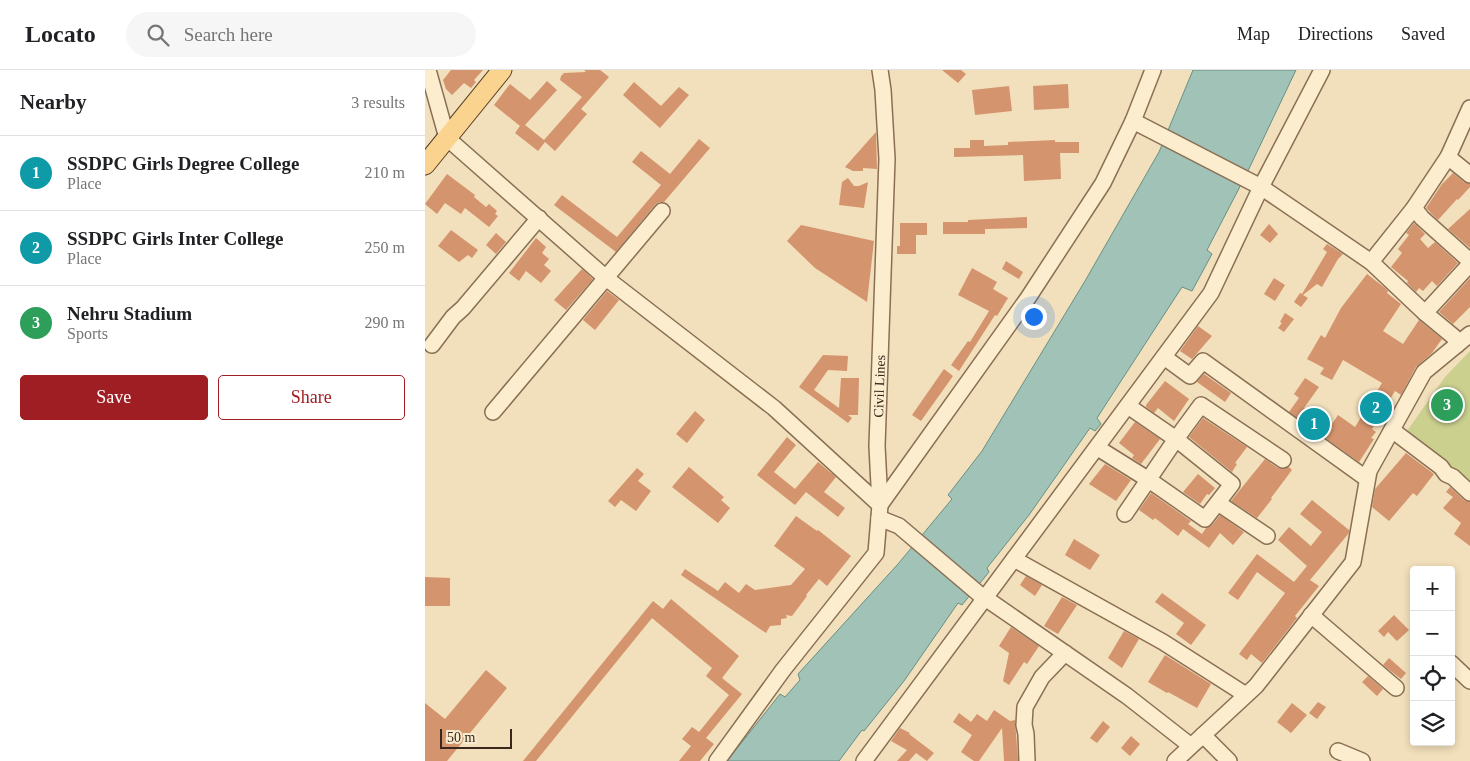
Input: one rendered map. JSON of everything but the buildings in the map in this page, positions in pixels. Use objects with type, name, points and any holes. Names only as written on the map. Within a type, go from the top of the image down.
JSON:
[{"type":"main road","points":[[425,165],[502,70]]},
{"type":"street","points":[[428,70],[447,138],[606,278],[774,408],[880,512],[982,597],[1127,696],[1191,746]]},
{"type":"street","name":"Civil Lines","points":[[717,761],[783,670],[876,553],[880,512],[877,446],[887,159],[880,70]]},
{"type":"street","points":[[880,512],[1029,298],[1103,183],[1133,121],[1153,70]]},
{"type":"street","points":[[864,761],[982,597],[1014,559],[1211,293],[1261,187],[1322,70]]},
{"type":"street","points":[[1371,262],[1414,208],[1448,157],[1470,108]]},
{"type":"street","points":[[1133,121],[1261,187],[1371,262],[1425,313],[1454,337],[1457,345]]},
{"type":"street","points":[[1448,157],[1470,175]]},
{"type":"street","points":[[1414,208],[1422,218],[1470,263],[1425,313]]},
{"type":"street","points":[[493,412],[663,211]]},
{"type":"street","points":[[432,345],[453,317],[463,308],[539,218]]},
{"type":"street","points":[[1175,761],[1256,686],[1353,562],[1369,470],[1424,372],[1470,334]]},
{"type":"street","points":[[1164,357],[1190,376],[1203,361],[1367,479]]},
{"type":"street","points":[[1125,514],[1201,405],[1283,460]]},
{"type":"street","points":[[1101,450],[1149,480],[1205,519],[1232,484],[1176,439],[1127,406]]},
{"type":"street","points":[[1392,430],[1446,474],[1453,477],[1470,493]]},
{"type":"street","points":[[1218,503],[1267,536]]},
{"type":"street","points":[[1014,559],[1163,642],[1246,695]]},
{"type":"street","points":[[1311,615],[1396,688]]},
{"type":"street","points":[[1027,761],[1024,725],[1025,707],[1043,676],[1065,653]]},
{"type":"street","points":[[1455,667],[1470,681]]},
{"type":"street","points":[[1203,735],[1229,761]]},
{"type":"street","points":[[1338,751],[1361,761]]},
{"type":"green space","points":[[1470,351],[1470,482],[1405,434],[1445,377]]},
{"type":"water","points":[[1193,70],[1296,70],[1246,175],[1207,250],[1212,254],[1192,291],[1182,287],[1097,418],[1101,424],[1095,431],[1090,428],[1029,515],[987,568],[989,572],[962,605],[958,603],[904,681],[864,731],[862,730],[839,761],[727,761],[780,694],[785,697],[800,680],[798,674],[898,564],[952,499],[948,495],[982,451],[1085,281],[1159,152]]},
{"type":"place","name":"Nehru Stadium","points":[[1447,405]]},
{"type":"place","name":"SSDPC Girls Inter College","points":[[1376,408]]},
{"type":"place","name":"SSDPC Girls Degree College","points":[[1314,424]]}]
